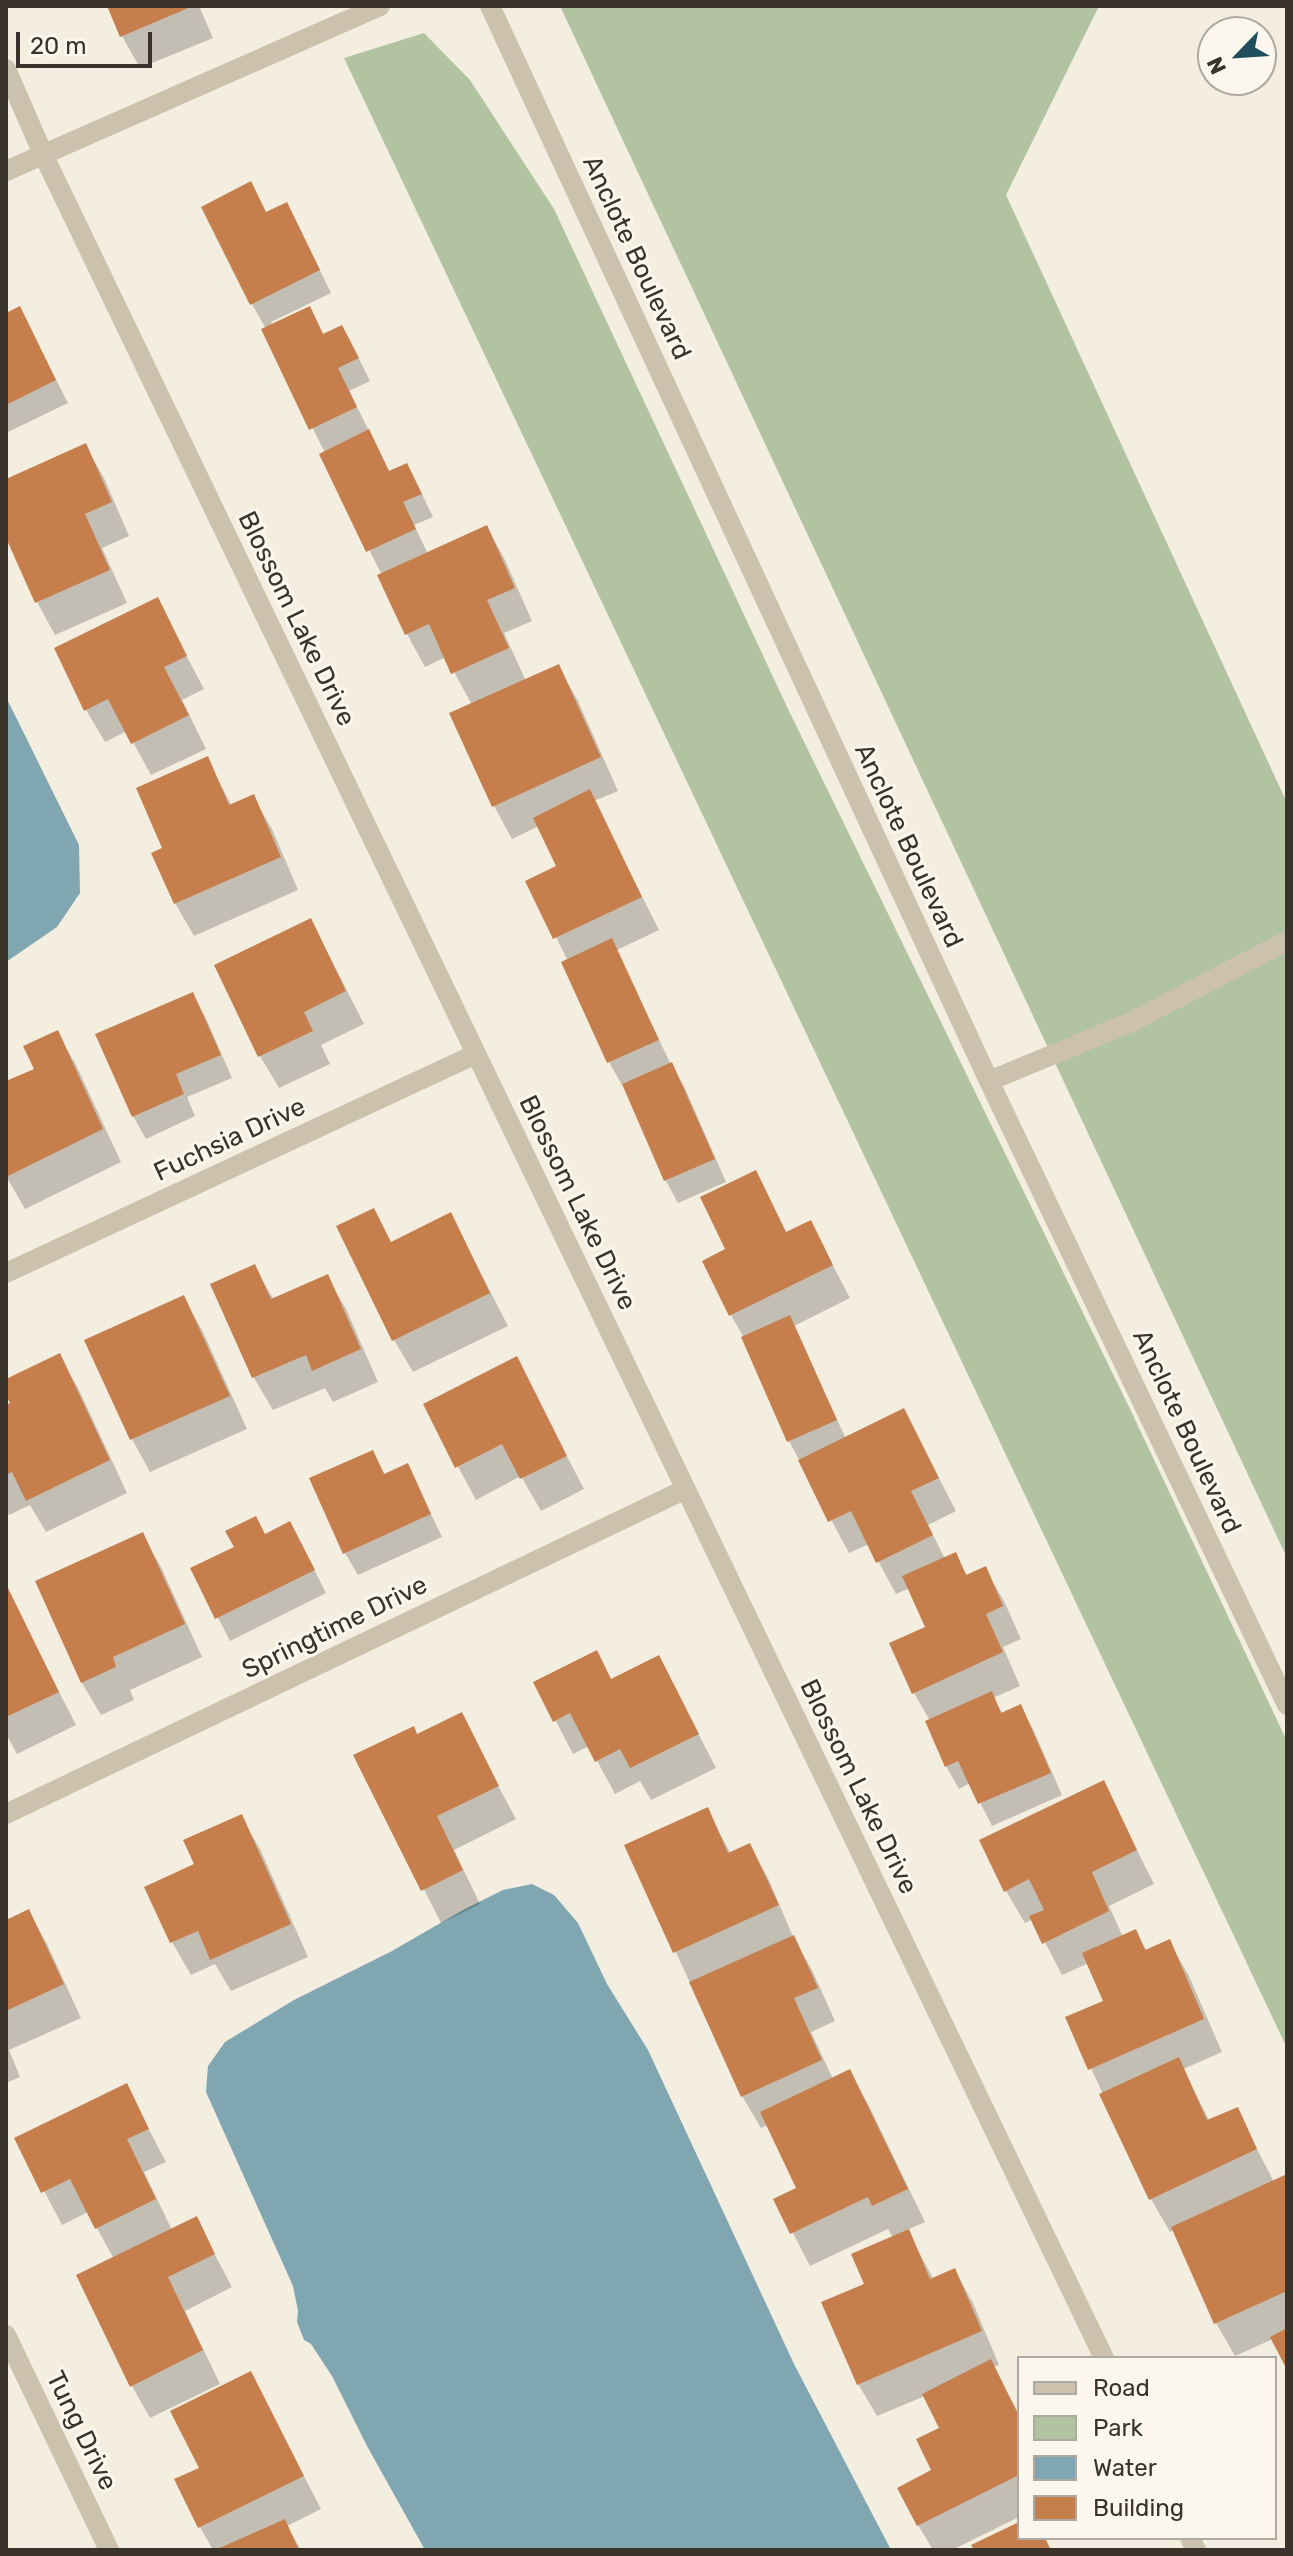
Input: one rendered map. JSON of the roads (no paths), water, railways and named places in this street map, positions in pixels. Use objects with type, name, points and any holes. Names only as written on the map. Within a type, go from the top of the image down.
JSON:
[{"type":"street","points":[[6,171],[380,6]]},
{"type":"street","name":"Anclote Boulevard","points":[[490,6],[989,1081],[1287,1705]]},
{"type":"street","name":"Blossom Lake Drive","points":[[6,69],[43,154],[1103,2356]]},
{"type":"street","points":[[989,1081],[1129,1023],[1287,941]]},
{"type":"street","name":"Fuchsia Drive","points":[[6,1273],[476,1054]]},
{"type":"street","name":"Springtime Drive","points":[[6,1814],[686,1489]]},
{"type":"street","name":"Tung Drive","points":[[8,2343],[109,2550]]},
{"type":"water","points":[[6,697],[79,845],[80,893],[57,927],[6,962]]},
{"type":"water","points":[[532,1884],[554,1895],[578,1923],[607,1984],[648,2050],[794,2364],[891,2550],[425,2550],[332,2376],[311,2344],[304,2340],[297,2322],[293,2286],[206,2092],[208,2066],[225,2042],[294,2000],[503,1890]]}]
